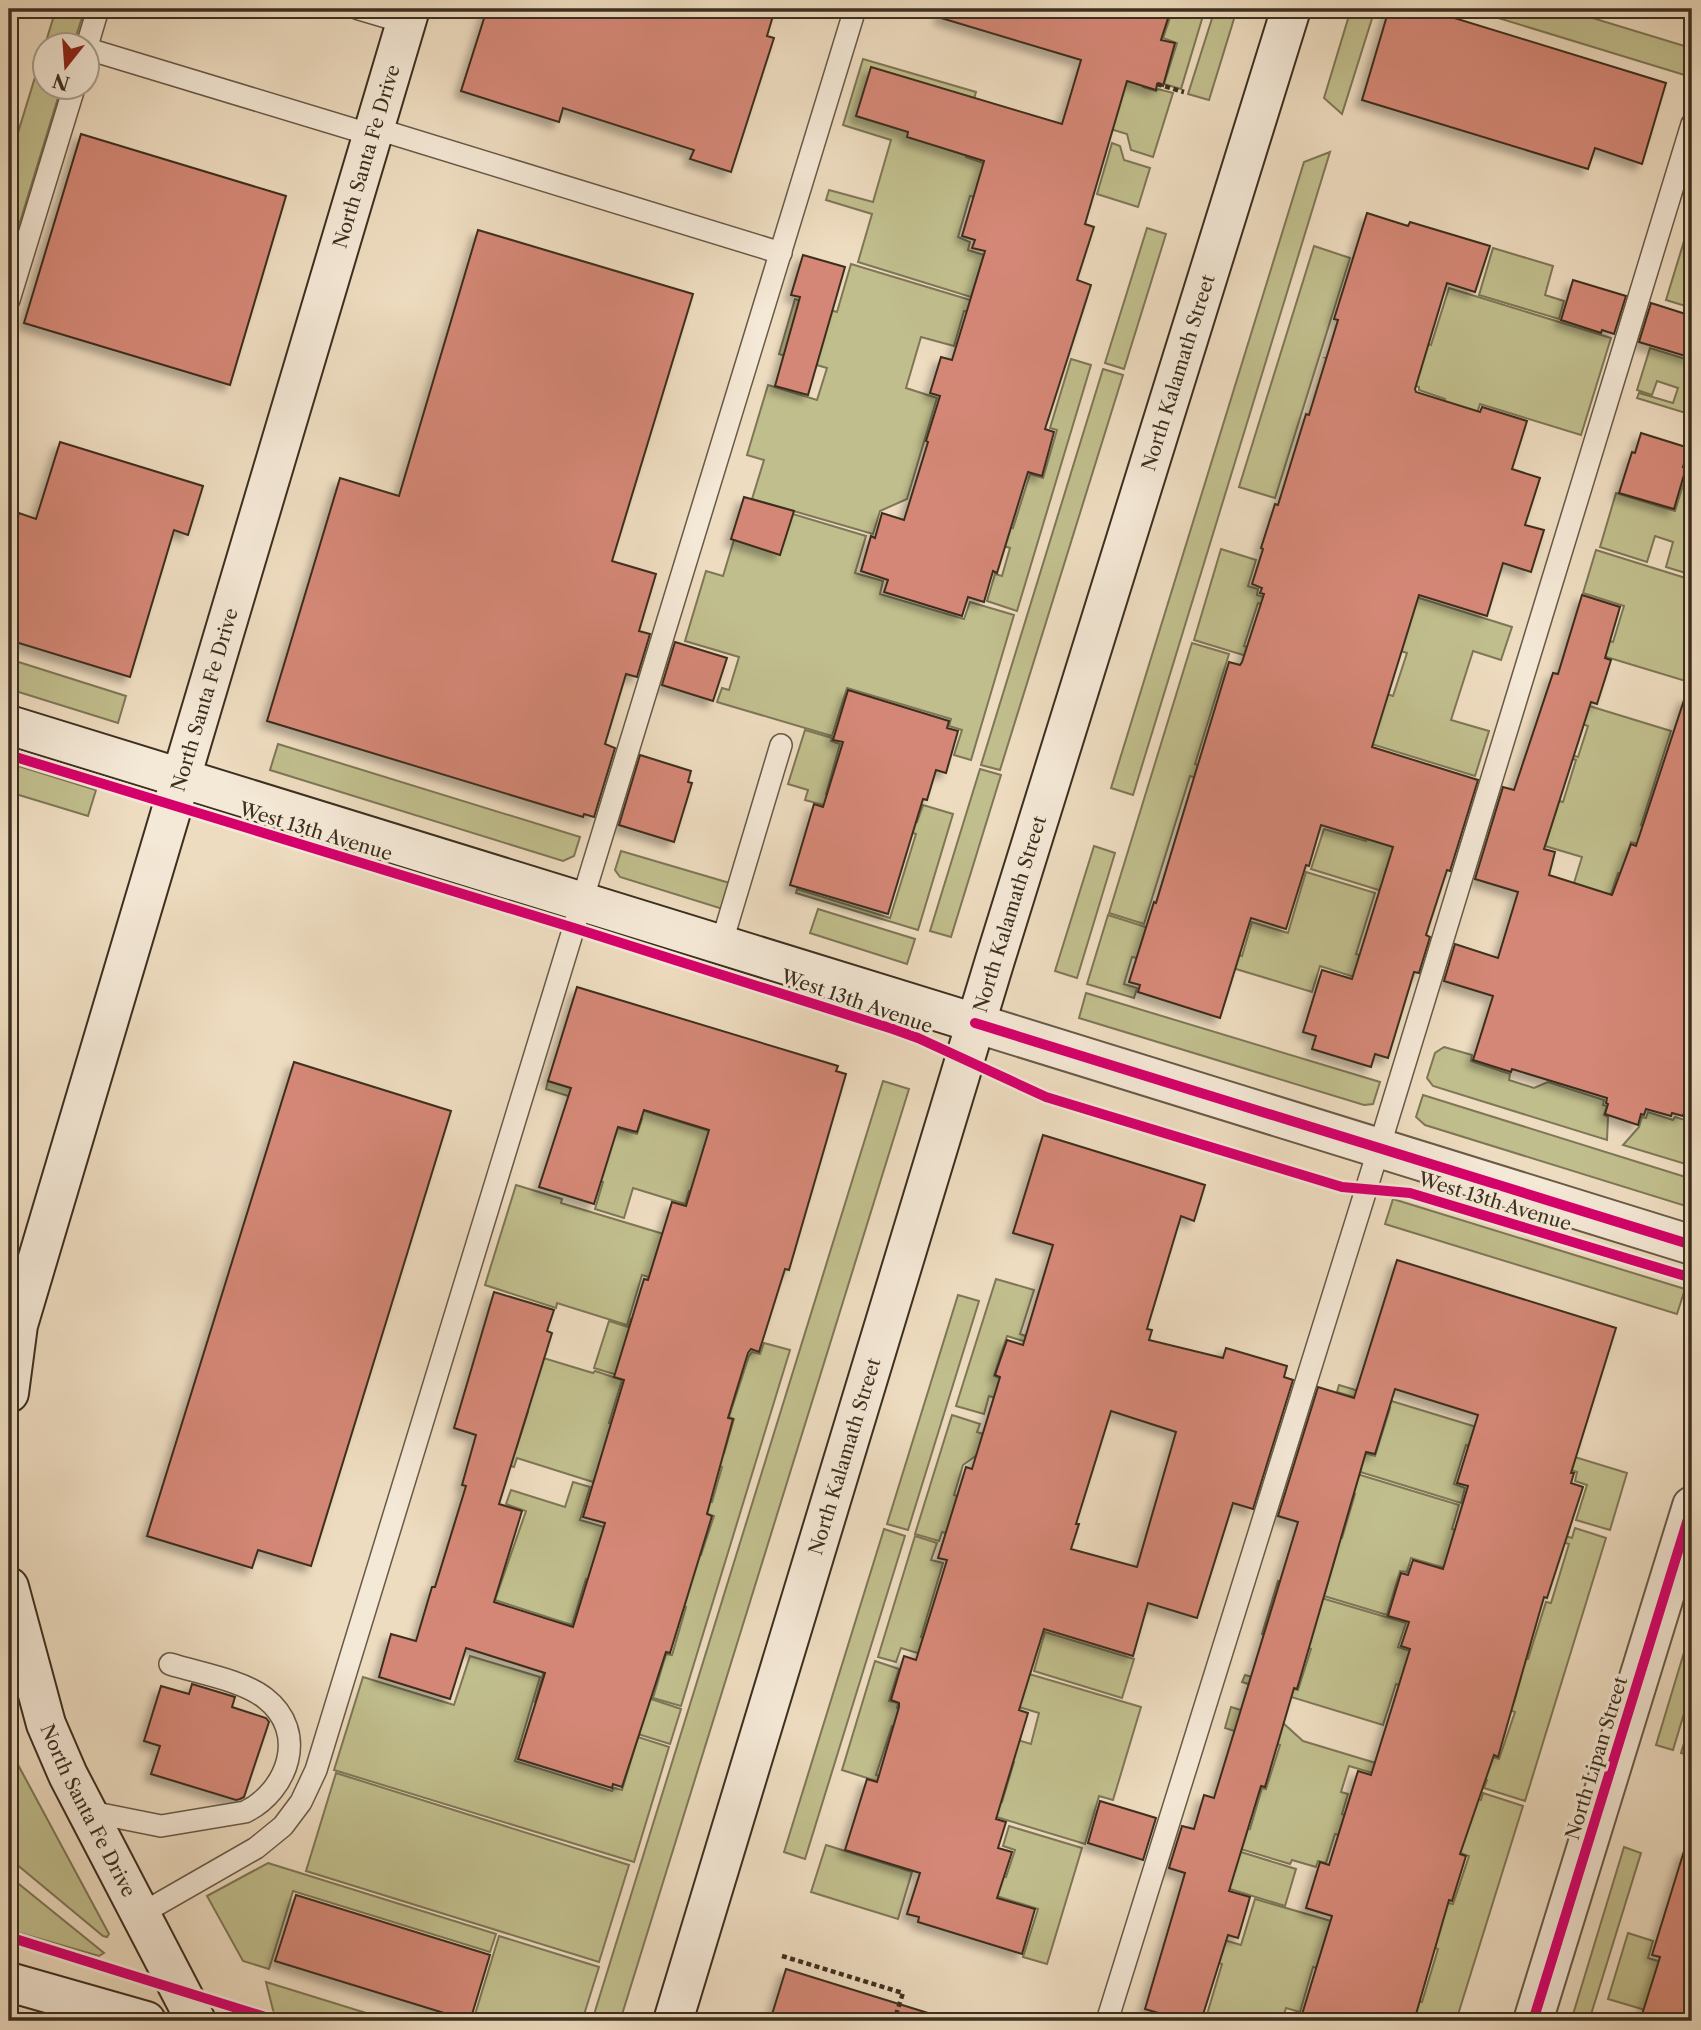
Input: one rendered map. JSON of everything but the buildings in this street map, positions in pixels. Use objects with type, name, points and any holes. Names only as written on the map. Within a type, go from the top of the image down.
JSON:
[{"type":"main road","name":"North Kalamath Street","points":[[673,2021],[975,1023],[1291,9]]},
{"type":"main road","name":"North Santa Fe Drive","points":[[9,1392],[18,1325],[408,16]]},
{"type":"main road","name":"West 13th Avenue","points":[[9,725],[1692,1245]]},
{"type":"main road","name":"North Lipan Street","points":[[1534,2021],[1692,1506]]},
{"type":"main road","name":"North Santa Fe Drive","points":[[9,1587],[28,1666],[46,1724],[86,1811],[196,2021]]},
{"type":"main road","points":[[9,1982],[146,2021]]},
{"type":"lane","points":[[91,32],[98,9]]},
{"type":"lane","points":[[359,9],[408,16]]},
{"type":"lane","points":[[139,1915],[256,1848],[274,1834],[301,1802],[316,1770],[855,9]]},
{"type":"lane","points":[[102,51],[781,253]]},
{"type":"lane","points":[[9,300],[70,102]]},
{"type":"lane","points":[[1107,2021],[1379,1148],[1692,124]]},
{"type":"lane","points":[[721,945],[780,744]]},
{"type":"lane","points":[[86,1811],[161,1826],[245,1812],[257,1805],[277,1786],[288,1762],[288,1738],[278,1712],[267,1699],[248,1688],[170,1664]]},
{"type":"path","points":[[1157,84],[1184,92]]},
{"type":"path","points":[[782,1956],[903,1993],[894,2021]]},
{"type":"shaded area","points":[[56,9],[85,9],[77,32],[49,32]]},
{"type":"shaded area","points":[[1173,9],[1205,9],[1181,89],[1164,84],[1177,43],[1163,38]]},
{"type":"shaded area","points":[[1215,9],[1237,9],[1209,100],[1188,94]]},
{"type":"shaded area","points":[[1351,9],[1375,9],[1342,114],[1324,98]]},
{"type":"shaded area","points":[[1469,9],[1563,9],[1691,48],[1691,77]]},
{"type":"shaded area","points":[[863,59],[976,92],[969,116],[978,119],[966,157],[989,165],[976,197],[970,196],[958,237],[970,242],[968,250],[984,255],[971,297],[858,262],[872,214],[826,200],[829,190],[873,202],[891,140],[843,125]]},
{"type":"shaded area","points":[[1109,74],[1143,84],[1143,87],[1156,91],[1158,89],[1173,93],[1153,157],[1131,150],[1127,134],[1094,124]]},
{"type":"shaded area","points":[[32,87],[32,102],[57,102],[9,258],[9,162]]},
{"type":"shaded area","points":[[1112,143],[1120,146],[1124,160],[1150,168],[1138,207],[1097,194]]},
{"type":"shaded area","points":[[1330,152],[1133,795],[1111,788],[1304,162]]},
{"type":"shaded area","points":[[1692,215],[1692,308],[1666,300]]},
{"type":"shaded area","points":[[1147,228],[1166,234],[1124,369],[1105,363]]},
{"type":"shaded area","points":[[1314,246],[1350,258],[1275,498],[1239,487]]},
{"type":"shaded area","points":[[1493,248],[1553,266],[1545,295],[1564,301],[1559,319],[1479,295]]},
{"type":"shaded area","points":[[851,264],[980,303],[976,314],[964,311],[954,346],[921,337],[906,388],[937,398],[907,499],[880,511],[873,534],[752,499],[764,460],[747,455],[768,385],[817,400],[827,368],[779,354],[795,299],[837,312]]},
{"type":"shaded area","points":[[1449,288],[1611,338],[1581,435],[1480,404],[1465,451],[1432,440],[1445,399],[1419,390],[1419,387],[1326,358],[1411,339],[1431,345]]},
{"type":"shaded area","points":[[1650,348],[1692,361],[1692,415],[1637,398],[1639,393],[1673,403],[1678,388],[1657,381],[1652,395],[1637,390]]},
{"type":"shaded area","points":[[1071,359],[1091,365],[1017,611],[987,601],[995,574],[1002,576],[1010,548],[1001,545],[1007,527],[1013,528],[1030,474],[1043,478],[1057,430],[1050,428]]},
{"type":"shaded area","points":[[1103,369],[1123,375],[1000,770],[981,765]]},
{"type":"shaded area","points":[[1692,456],[1692,575],[1666,567],[1673,542],[1655,536],[1647,562],[1600,547],[1616,493],[1675,511]]},
{"type":"shaded area","points":[[746,500],[866,536],[855,573],[883,581],[880,594],[964,619],[970,602],[1014,615],[971,760],[954,755],[962,730],[949,726],[951,719],[847,688],[832,736],[717,702],[722,688],[729,690],[739,657],[685,641],[706,571],[723,576]]},
{"type":"shaded area","points":[[1221,549],[1256,560],[1248,586],[1258,589],[1257,595],[1326,616],[1324,623],[1258,603],[1244,646],[1338,675],[1335,683],[1194,640]]},
{"type":"shaded area","points":[[1596,550],[1692,580],[1692,683],[1567,645],[1572,629],[1613,642],[1624,606],[1583,593]]},
{"type":"shaded area","points":[[1413,596],[1512,627],[1501,660],[1473,651],[1451,720],[1489,731],[1475,776],[1323,729],[1338,679],[1393,696],[1407,653],[1398,650]]},
{"type":"shaded area","points":[[1192,643],[1229,654],[1195,764],[1241,779],[1238,790],[1190,776],[1144,924],[1109,913]]},
{"type":"shaded area","points":[[9,659],[126,696],[118,723],[9,689]]},
{"type":"shaded area","points":[[1550,694],[1671,731],[1641,825],[1662,832],[1656,850],[1631,842],[1602,921],[1566,909],[1582,857],[1545,846],[1576,760],[1533,746],[1534,744],[1578,757],[1588,726],[1545,712]]},
{"type":"shaded area","points":[[805,730],[832,738],[831,741],[840,744],[826,794],[849,801],[846,811],[805,800],[808,790],[788,784]]},
{"type":"shaded area","points":[[278,744],[580,837],[574,856],[563,861],[270,770]]},
{"type":"shaded area","points":[[1389,754],[1411,900],[1311,869],[1324,829],[1366,841]]},
{"type":"shaded area","points":[[9,763],[96,790],[88,816],[9,792]]},
{"type":"shaded area","points":[[980,769],[1001,775],[951,937],[930,931]]},
{"type":"shaded area","points":[[861,805],[917,822],[923,805],[953,814],[918,930],[796,893],[797,889],[890,918],[916,834],[857,815]]},
{"type":"shaded area","points":[[1094,846],[1115,853],[1077,978],[1055,971]]},
{"type":"shaded area","points":[[621,851],[733,884],[726,910],[620,877],[615,870]]},
{"type":"shaded area","points":[[1306,872],[1375,893],[1356,954],[1380,961],[1373,983],[1320,966],[1312,992],[1216,963],[1220,950],[1242,956],[1252,922],[1288,933]]},
{"type":"shaded area","points":[[818,909],[915,939],[907,964],[810,933]]},
{"type":"shaded area","points":[[1108,915],[1155,930],[1146,960],[1132,957],[1124,984],[1137,988],[1134,998],[1087,984]]},
{"type":"shaded area","points":[[1086,993],[1380,1082],[1373,1104],[1364,1105],[1079,1018]]},
{"type":"shaded area","points":[[1444,1047],[1472,1055],[1471,1061],[1510,1074],[1509,1080],[1534,1088],[1548,1082],[1604,1100],[1603,1105],[1607,1106],[1604,1115],[1608,1117],[1607,1140],[1433,1086],[1427,1078],[1435,1053]]},
{"type":"shaded area","points":[[548,1081],[719,1134],[700,1194],[689,1191],[685,1204],[633,1188],[624,1218],[595,1209],[603,1182],[577,1174],[614,1127],[637,1134],[642,1119],[546,1089]]},
{"type":"shaded area","points":[[883,1081],[909,1089],[620,2021],[592,2021]]},
{"type":"shaded area","points":[[1423,1095],[1692,1179],[1692,1208],[1425,1125],[1416,1117]]},
{"type":"shaded area","points":[[1692,1097],[1692,1166],[1623,1145],[1648,1112],[1673,1120],[1675,1117],[1685,1120]]},
{"type":"shaded area","points":[[516,1185],[562,1199],[561,1203],[690,1242],[676,1285],[642,1275],[627,1325],[557,1303],[556,1308],[485,1285]]},
{"type":"shaded area","points":[[1393,1199],[1685,1289],[1677,1314],[1385,1224]]},
{"type":"shaded area","points":[[996,1279],[1034,1290],[1020,1334],[1038,1340],[1036,1345],[1007,1336],[994,1376],[1002,1379],[996,1398],[989,1396],[984,1414],[956,1406]]},
{"type":"shaded area","points":[[958,1295],[979,1301],[908,1530],[887,1524]]},
{"type":"shaded area","points":[[631,1319],[746,1355],[634,1380],[594,1368],[609,1321],[628,1327]]},
{"type":"shaded area","points":[[481,1339],[622,1380],[609,1423],[628,1429],[636,1491],[595,1478],[593,1482],[517,1458],[514,1467],[472,1454],[477,1438],[516,1449],[528,1412],[465,1393]]},
{"type":"shaded area","points":[[764,1343],[790,1350],[681,1706],[653,1698],[666,1654],[672,1655],[686,1607],[681,1605],[697,1555],[701,1555],[714,1516],[700,1511],[703,1500],[712,1502],[722,1467],[714,1464],[724,1453],[734,1419],[729,1417],[749,1356],[752,1352],[760,1354]]},
{"type":"shaded area","points":[[1339,1385],[1627,1473],[1610,1530],[1576,1520],[1587,1485],[1575,1481],[1577,1472],[1480,1442],[1477,1448],[1466,1445],[1454,1484],[1465,1488],[1461,1503],[1315,1458],[1321,1440],[1375,1456],[1390,1408],[1337,1392]]},
{"type":"shaded area","points":[[952,1415],[980,1424],[977,1432],[987,1435],[991,1445],[963,1465],[954,1495],[993,1507],[952,1535],[942,1532],[939,1541],[915,1534]]},
{"type":"shaded area","points":[[1357,1474],[1459,1505],[1452,1529],[1463,1533],[1452,1570],[1411,1558],[1407,1572],[1400,1571],[1387,1615],[1324,1596],[1337,1552],[1294,1539],[1298,1525],[1342,1538],[1355,1494],[1351,1493]]},
{"type":"shaded area","points":[[573,1482],[590,1487],[580,1520],[625,1533],[608,1586],[586,1579],[572,1625],[495,1600],[526,1511],[506,1504],[511,1490],[565,1507]]},
{"type":"shaded area","points":[[1464,1504],[1572,1538],[1575,1528],[1606,1538],[1525,1801],[1484,1788],[1487,1780],[1478,1777],[1486,1755],[1499,1759],[1515,1712],[1502,1707],[1514,1702],[1521,1677],[1512,1674],[1517,1657],[1528,1659],[1546,1602],[1551,1603],[1569,1544],[1462,1512]]},
{"type":"shaded area","points":[[884,1529],[905,1536],[805,1859],[784,1852]]},
{"type":"shaded area","points":[[915,1536],[937,1543],[931,1560],[943,1563],[921,1637],[1029,1669],[1029,1674],[1141,1707],[1113,1800],[1099,1796],[1085,1844],[990,1815],[995,1800],[1002,1802],[1014,1762],[1007,1759],[988,1731],[1031,1744],[1039,1713],[999,1701],[1005,1679],[901,1648],[896,1662],[878,1657]]},
{"type":"shaded area","points":[[1278,1581],[1319,1593],[1318,1597],[1406,1623],[1398,1647],[1410,1651],[1434,1696],[1396,1684],[1383,1725],[1242,1682],[1245,1675],[1298,1690],[1311,1649],[1262,1634]]},
{"type":"shaded area","points":[[1692,1626],[1692,1687],[1673,1750],[1656,1745]]},
{"type":"shaded area","points":[[1045,1632],[1134,1659],[1122,1698],[1034,1671]]},
{"type":"shaded area","points":[[470,1656],[540,1677],[515,1761],[612,1791],[614,1788],[622,1790],[638,1737],[669,1747],[634,1862],[334,1770],[363,1677],[454,1705]]},
{"type":"shaded area","points":[[875,1661],[899,1669],[889,1701],[898,1703],[897,1708],[986,1734],[902,1729],[892,1726],[876,1775],[887,1779],[886,1784],[842,1770]]},
{"type":"shaded area","points":[[544,1671],[642,1696],[681,1709],[670,1744],[535,1702]]},
{"type":"shaded area","points":[[1231,1707],[1283,1723],[1303,1741],[1389,1767],[1386,1777],[1349,1766],[1341,1792],[1348,1794],[1342,1814],[1370,1823],[1353,1839],[1335,1834],[1326,1863],[1318,1861],[1316,1867],[1292,1860],[1290,1864],[1224,1844],[1206,1816],[1250,1829],[1262,1788],[1266,1789],[1280,1745],[1225,1728]]},
{"type":"shaded area","points":[[1692,1717],[1692,1757],[1681,1753]]},
{"type":"shaded area","points":[[11,1757],[16,1761],[109,1934],[107,1937],[9,1858]]},
{"type":"shaded area","points":[[336,1773],[629,1865],[599,1962],[306,1871]]},
{"type":"shaded area","points":[[1483,1793],[1523,1806],[1456,2021],[1406,2021],[1416,2001],[1422,2002],[1438,1949],[1430,1946],[1444,1902],[1453,1904],[1469,1856],[1458,1852],[1475,1798],[1481,1800]]},
{"type":"shaded area","points":[[1009,1826],[1082,1848],[1047,1964],[1023,1957],[1038,1909],[987,1893],[993,1874],[1006,1877],[1015,1850],[1003,1846]]},
{"type":"shaded area","points":[[826,1845],[912,1872],[898,1919],[811,1892]]},
{"type":"shaded area","points":[[1624,1847],[1641,1853],[1589,2021],[1571,2021]]},
{"type":"shaded area","points":[[1228,1848],[1296,1869],[1285,1906],[1217,1885]]},
{"type":"shaded area","points":[[268,1863],[496,1934],[490,1952],[293,1891],[269,1969],[243,1961],[207,1896]]},
{"type":"shaded area","points":[[9,1876],[104,1953],[99,1956],[9,1930]]},
{"type":"shaded area","points":[[1255,1899],[1331,1921],[1317,1968],[1313,1967],[1300,2012],[1286,2008],[1282,2021],[1205,2021],[1222,1964],[1208,1959],[1214,1937],[1241,1945]]},
{"type":"shaded area","points":[[1628,1933],[1653,1941],[1648,1958],[1692,1971],[1692,1976],[1675,1971],[1652,2012],[1608,1999]]},
{"type":"shaded area","points":[[499,1936],[599,1967],[582,2021],[473,2021]]},
{"type":"shaded area","points":[[266,1982],[392,2021],[296,2021],[274,2014]]},
{"type":"cycle path","points":[[9,755],[893,1029],[1046,1097],[1342,1187],[1410,1193],[1692,1278]]},
{"type":"cycle path","points":[[975,1023],[1692,1245]]},
{"type":"cycle path","points":[[1533,2021],[1692,1506]]},
{"type":"cycle path","points":[[9,1937],[278,2021]]}]
